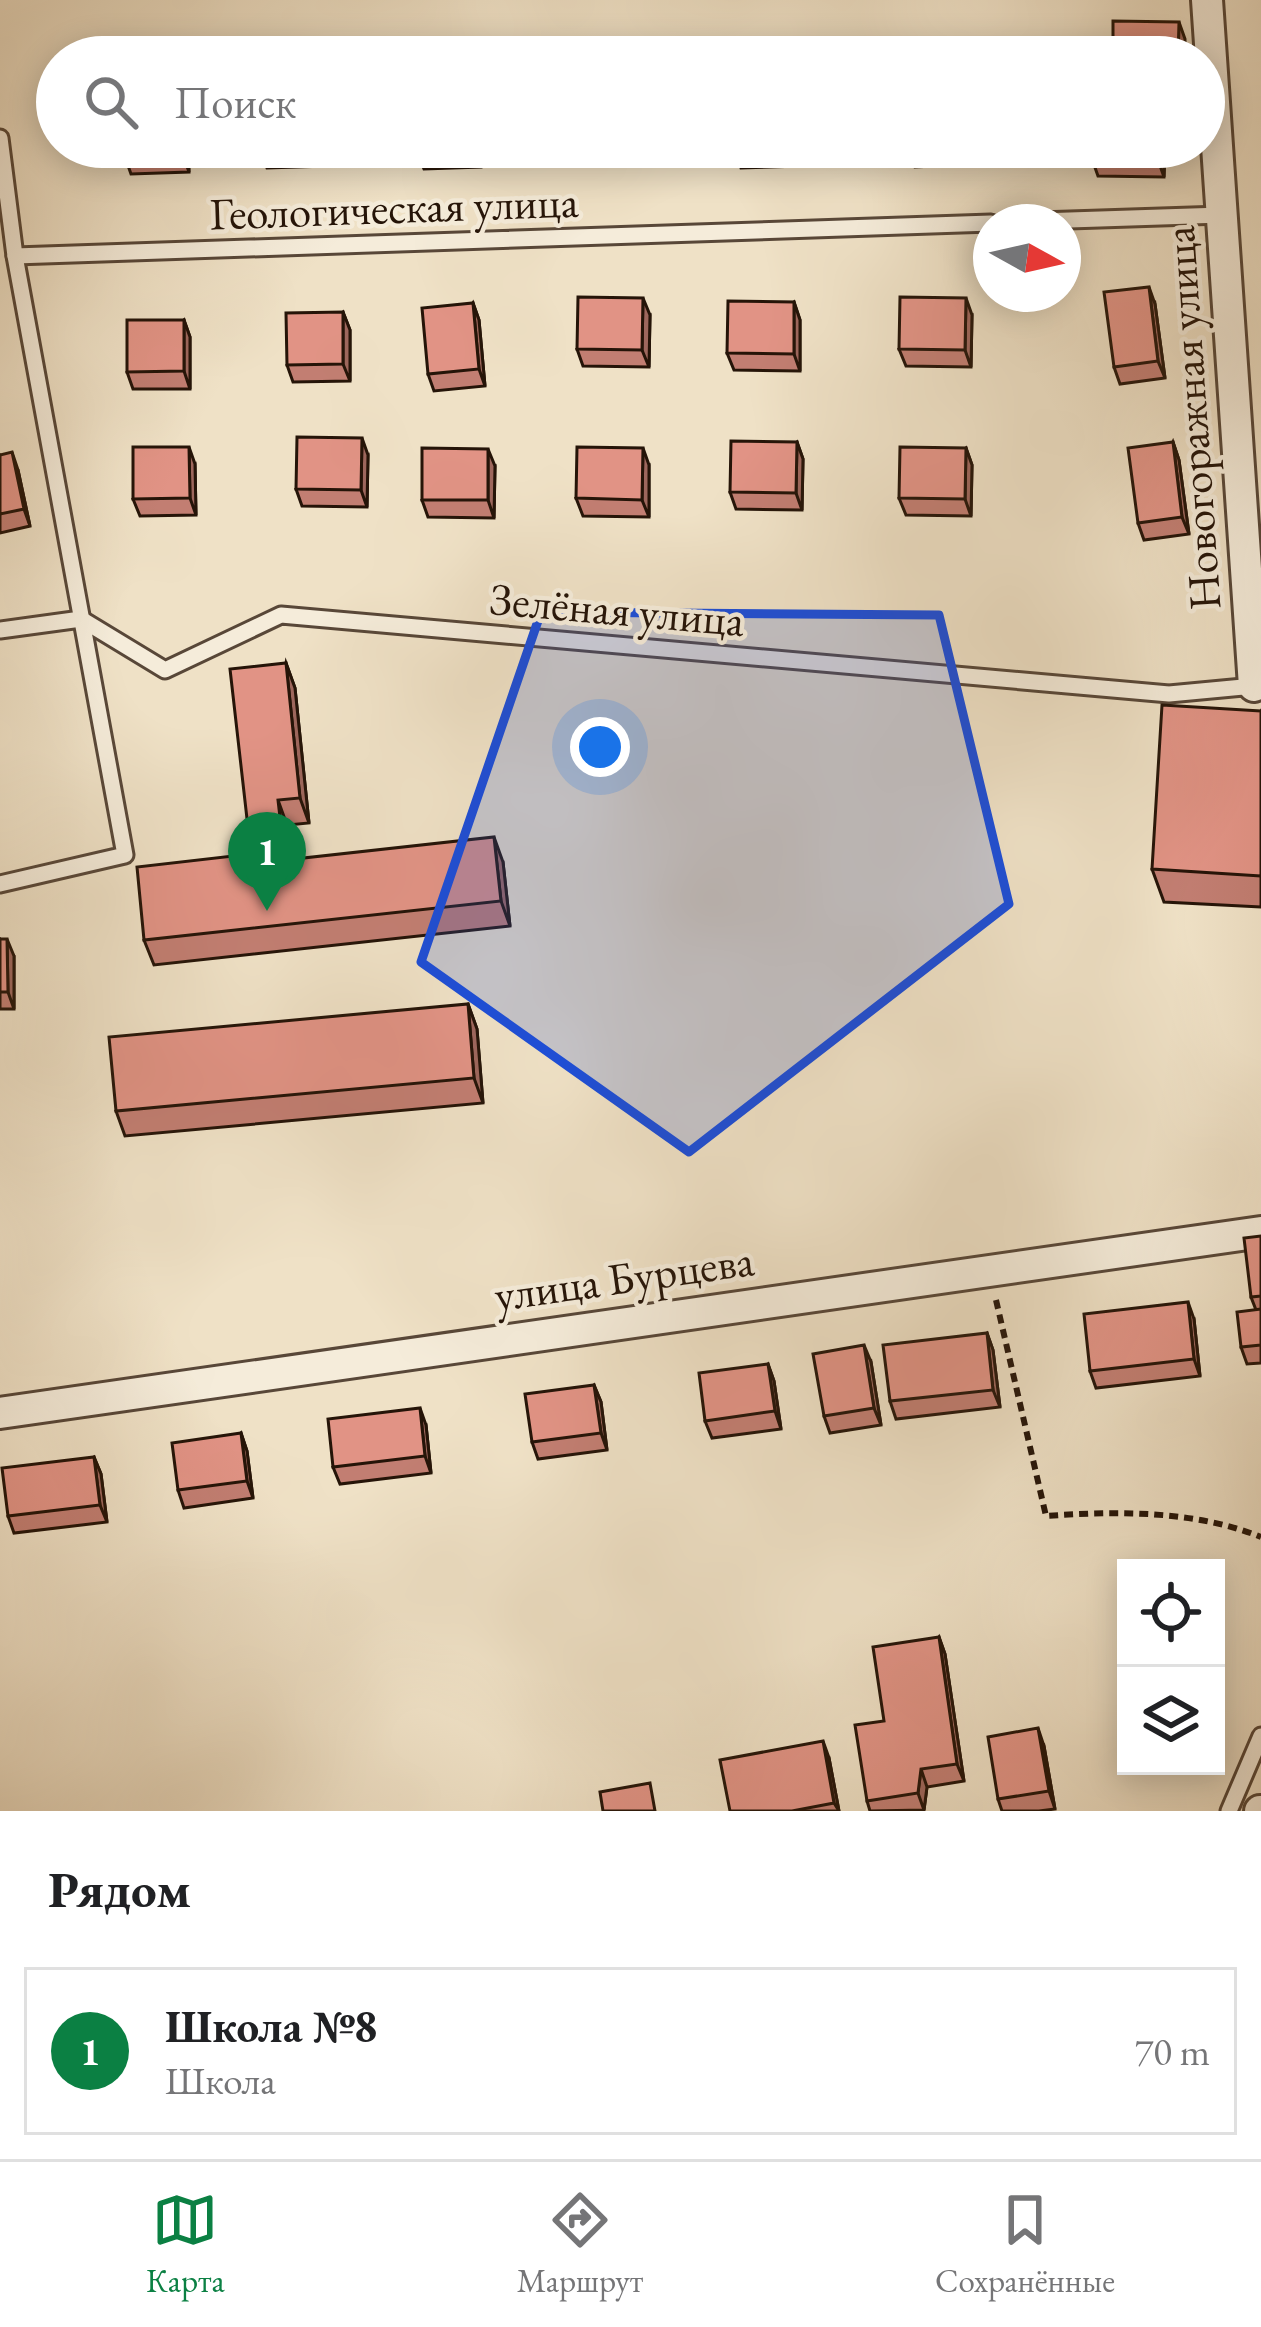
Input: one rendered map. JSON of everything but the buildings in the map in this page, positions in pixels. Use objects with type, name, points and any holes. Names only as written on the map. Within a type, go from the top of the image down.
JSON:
[{"type":"street","name":"Новогоражная улица","points":[[1208,0],[1210,36]]},
{"type":"street","name":"Новогоражная улица","points":[[1219,168],[1254,686]]},
{"type":"street","name":"улица Бурцева","points":[[0,1413],[1261,1232]]},
{"type":"lane","points":[[0,138],[15,256],[125,855],[0,884]]},
{"type":"lane","points":[[1081,220],[1222,215]]},
{"type":"lane","name":"Геологическая улица","points":[[15,256],[973,224]]},
{"type":"lane","name":"Зелёная улица","points":[[81,619],[165,670],[281,615],[1169,694],[1254,686]]},
{"type":"lane","points":[[0,630],[81,619]]},
{"type":"lane","points":[[1228,1811],[1261,1736]]},
{"type":"path","points":[[990,1269],[1046,1516],[1117,1511],[1229,1524],[1261,1537]]},
{"type":"highlighted area","points":[[541,612],[939,615],[1009,904],[689,1152],[421,962]]},
{"type":"place","name":"Школа №8","points":[[267,911]]}]
